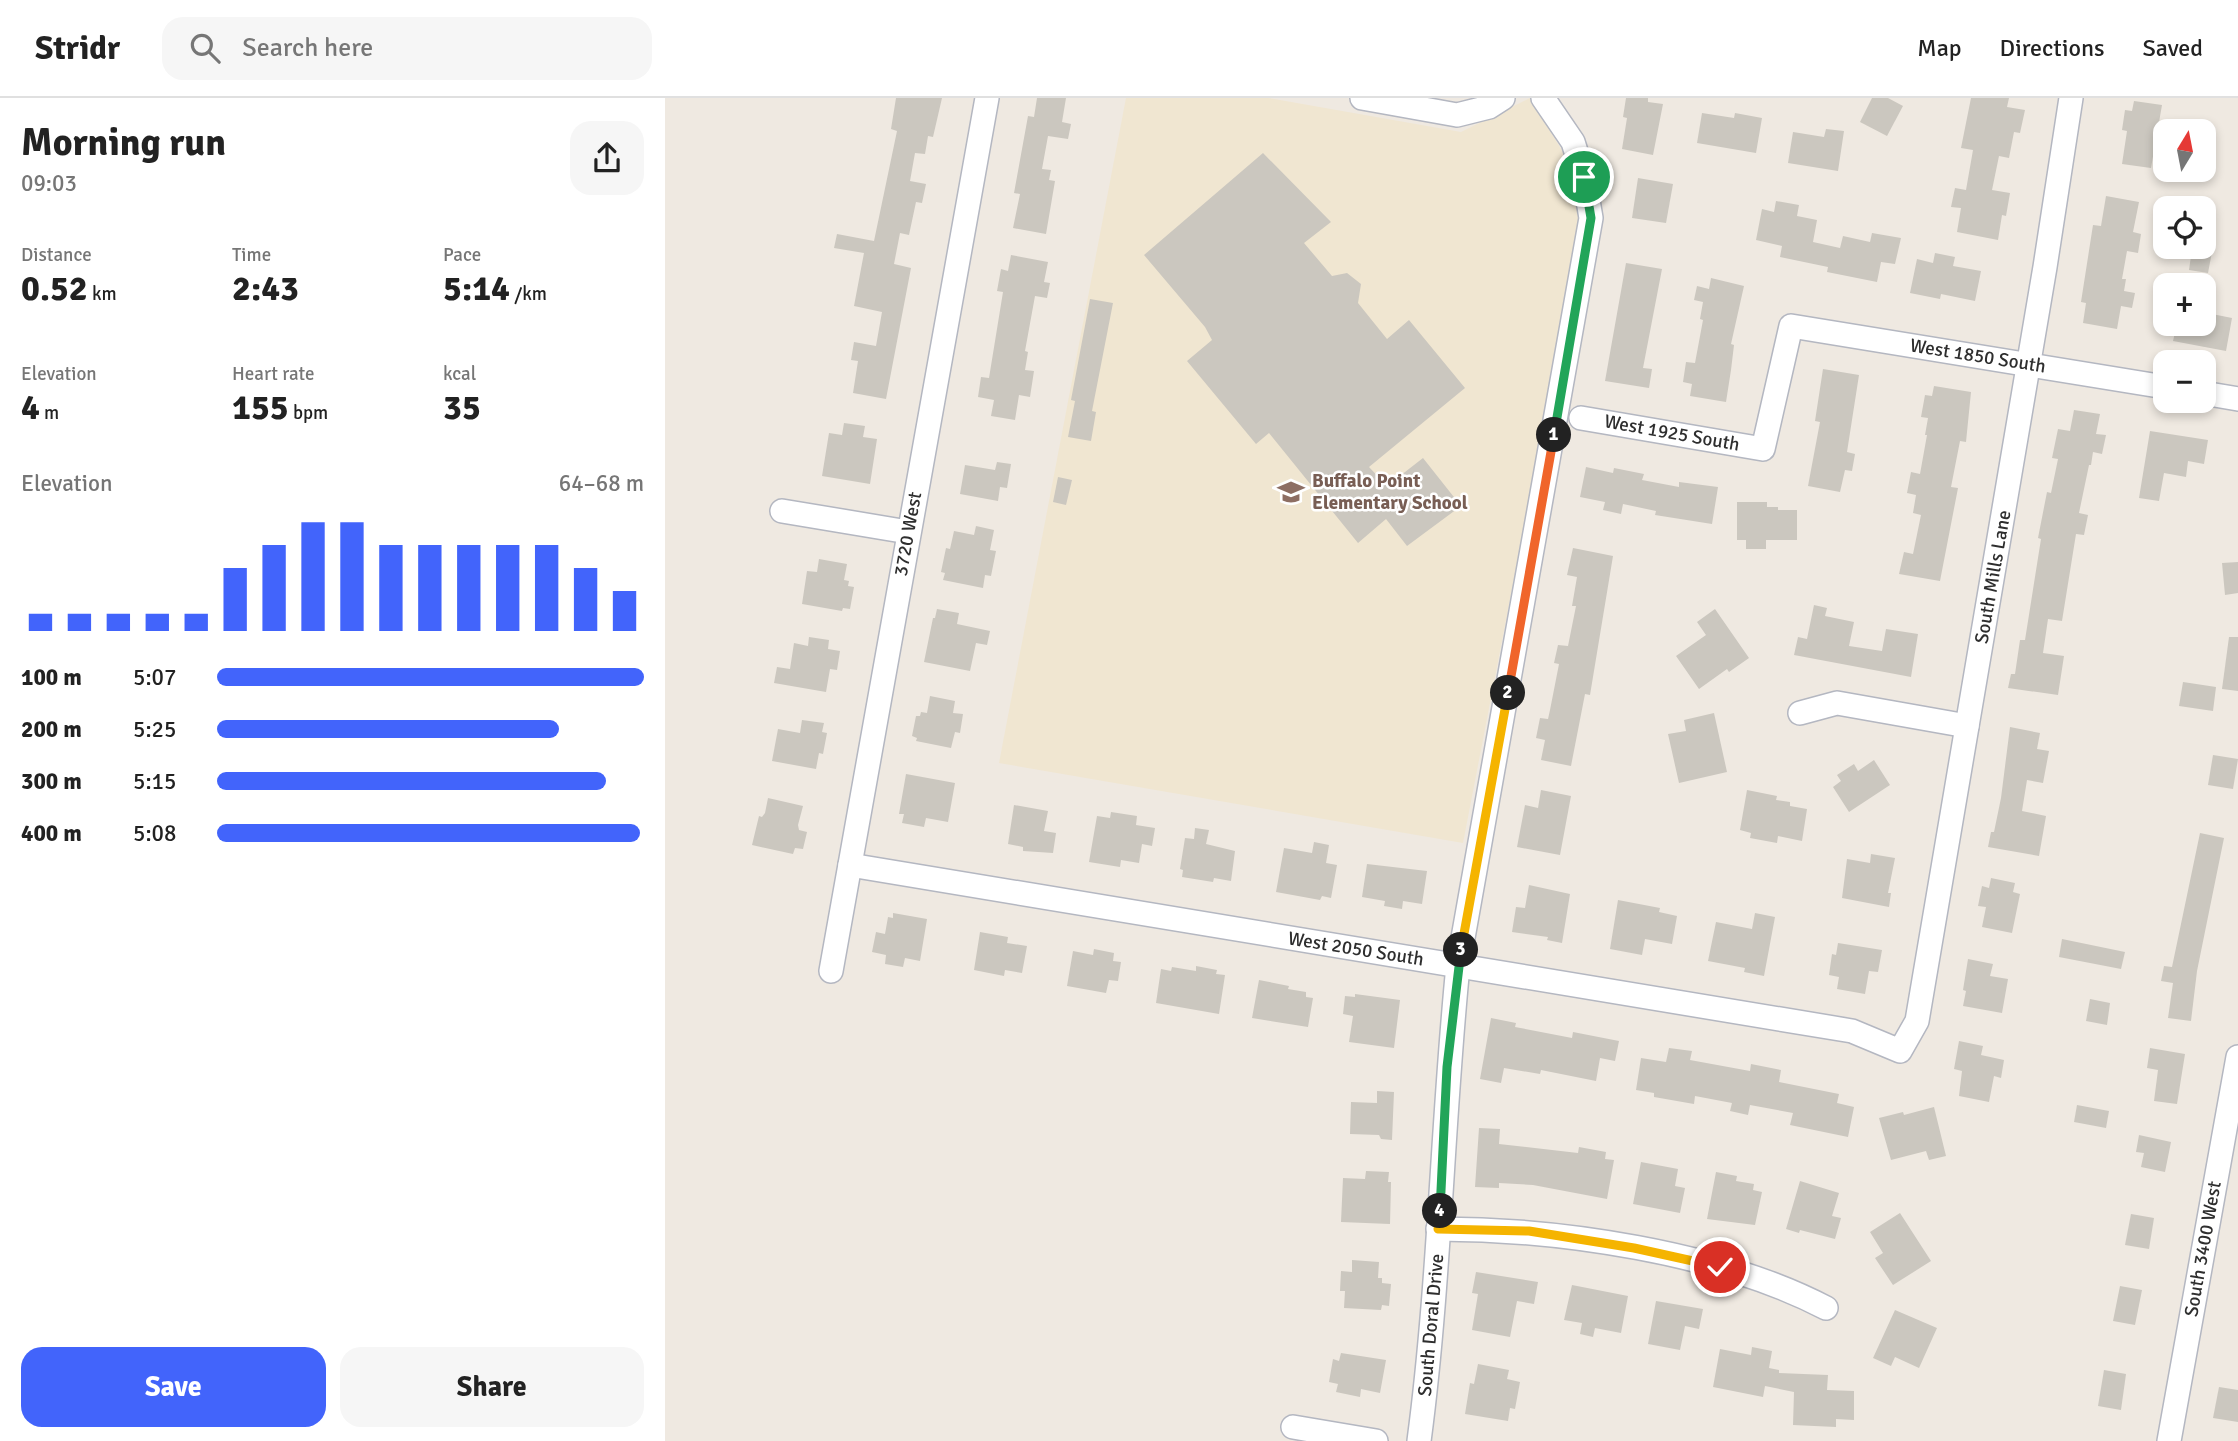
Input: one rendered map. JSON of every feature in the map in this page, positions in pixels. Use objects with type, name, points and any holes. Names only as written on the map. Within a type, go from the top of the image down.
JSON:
[{"type":"street","name":"3720 West","points":[[831,971],[987,98]]},
{"type":"street","points":[[1362,98],[1457,115],[1489,107],[1503,98]]},
{"type":"street","name":"South Doral Drive","points":[[1419,1441],[1428,1378],[1447,1067],[1458,966],[1591,218],[1584,177],[1573,142],[1543,98]]},
{"type":"street","name":"South Mills Lane","points":[[1900,1051],[1917,1021],[2029,365],[2071,98]]},
{"type":"street","name":"West 1850 South","points":[[1763,449],[1791,326],[2153,385]]},
{"type":"street","points":[[2216,395],[2238,399]]},
{"type":"street","name":"West 1925 South","points":[[1581,418],[1763,449]]},
{"type":"street","points":[[782,511],[908,532]]},
{"type":"street","points":[[1800,713],[1837,703],[1967,726]]},
{"type":"street","name":"West 2050 South","points":[[850,864],[1852,1031],[1900,1051]]},
{"type":"street","name":"South 3400 West","points":[[2169,1441],[2238,1057]]},
{"type":"street","points":[[1438,1229],[1529,1231],[1634,1248],[1720,1267],[1799,1293],[1826,1308]]},
{"type":"street","points":[[1293,1427],[1376,1441]]},
{"type":"shaded area","name":"Buffalo Point Elementary School","points":[[1126,98],[1269,98],[1461,132],[1530,98],[1569,162],[1583,221],[1463,843],[999,763]]},
{"type":"building","points":[[896,98],[942,98],[933,137],[928,136],[925,154],[915,153],[910,181],[926,184],[922,203],[916,202],[909,235],[900,233],[894,264],[911,268],[886,399],[853,393],[858,361],[851,360],[854,342],[876,346],[882,312],[854,306],[864,253],[834,248],[837,234],[874,241],[897,131],[891,129]]},
{"type":"building","points":[[1037,98],[1066,98],[1062,122],[1071,124],[1068,139],[1048,136],[1042,169],[1051,170],[1049,180],[1055,181],[1046,234],[1013,228],[1020,194],[1014,193],[1028,116],[1034,117]]},
{"type":"building","points":[[1626,98],[1648,98],[1648,102],[1663,104],[1653,155],[1622,149],[1627,118],[1623,117]]},
{"type":"building","points":[[1872,98],[1888,98],[1903,106],[1887,136],[1860,122]]},
{"type":"building","points":[[1971,98],[2009,98],[2007,107],[2025,110],[2020,133],[2014,132],[2009,158],[1999,156],[1992,190],[2010,193],[2006,216],[2002,215],[1998,240],[1957,232],[1961,208],[1951,207],[1955,188],[1966,190],[1973,150],[1961,148]]},
{"type":"building","points":[[2134,101],[2162,105],[2160,119],[2153,119],[2151,168],[2122,164],[2127,131],[2122,130],[2125,110],[2132,111]]},
{"type":"building","points":[[1702,113],[1734,118],[1735,113],[1762,118],[1756,153],[1697,143]]},
{"type":"building","points":[[1826,129],[1844,131],[1838,171],[1788,163],[1793,132],[1824,137]]},
{"type":"building","name":"Buffalo Point Elementary School","points":[[1263,153],[1331,222],[1304,243],[1332,276],[1347,273],[1361,284],[1358,303],[1387,339],[1409,320],[1465,388],[1369,467],[1387,486],[1423,458],[1461,506],[1407,546],[1386,519],[1358,543],[1269,433],[1256,444],[1187,361],[1212,340],[1205,327],[1144,255]]},
{"type":"building","points":[[1638,178],[1673,184],[1666,223],[1632,218]]},
{"type":"building","points":[[2106,196],[2139,202],[2133,232],[2141,234],[2138,253],[2127,251],[2122,279],[2126,279],[2124,291],[2135,293],[2132,308],[2121,306],[2117,329],[2083,323],[2086,303],[2081,302],[2093,225],[2101,226]]},
{"type":"building","points":[[1776,201],[1799,205],[1797,216],[1817,220],[1813,242],[1840,248],[1843,236],[1870,242],[1872,233],[1901,238],[1895,264],[1881,262],[1877,282],[1827,272],[1828,267],[1780,257],[1782,246],[1756,240],[1762,209],[1774,212]]},
{"type":"building","points":[[1935,253],[1955,257],[1953,266],[1981,271],[1975,301],[1941,294],[1940,299],[1910,293],[1917,259],[1933,263]]},
{"type":"building","points":[[1011,255],[1048,262],[1044,282],[1050,283],[1047,298],[1035,296],[1025,351],[1028,352],[1025,370],[1034,371],[1030,397],[1019,395],[1015,420],[991,416],[994,400],[978,397],[981,377],[989,378],[1003,292],[997,291],[1001,269],[1008,271]]},
{"type":"building","points":[[2191,259],[2211,259],[2208,273],[2189,270]]},
{"type":"building","points":[[1626,263],[1662,269],[1643,368],[1652,369],[1649,388],[1605,381]]},
{"type":"building","points":[[1711,278],[1744,286],[1731,344],[1734,345],[1726,402],[1690,396],[1692,384],[1683,382],[1686,362],[1695,363],[1703,320],[1700,319],[1703,302],[1694,300],[1697,286],[1709,289]]},
{"type":"building","points":[[1090,299],[1113,303],[1092,411],[1096,412],[1091,441],[1068,437],[1075,401],[1071,400]]},
{"type":"building","points":[[2216,315],[2232,318],[2226,351],[2173,341],[2174,336],[2216,336]]},
{"type":"building","points":[[1823,369],[1859,375],[1847,452],[1855,454],[1852,471],[1845,470],[1840,492],[1808,486],[1820,422],[1815,421]]},
{"type":"building","points":[[1934,386],[1971,392],[1966,442],[1960,441],[1951,487],[1958,488],[1940,581],[1899,574],[1904,552],[1913,554],[1921,515],[1913,513],[1916,495],[1907,493],[1911,472],[1920,474],[1928,418],[1921,417],[1925,395],[1932,396]]},
{"type":"building","points":[[2074,410],[2100,414],[2096,434],[2106,435],[2102,454],[2093,452],[2089,465],[2079,513],[2088,515],[2084,535],[2076,534],[2062,621],[2048,619],[2043,653],[2064,656],[2058,695],[2008,688],[2011,674],[2015,674],[2020,640],[2025,640],[2041,539],[2038,538],[2047,492],[2051,493],[2058,459],[2052,458],[2058,429],[2070,431]]},
{"type":"building","points":[[844,423],[865,426],[863,437],[877,439],[870,484],[822,476],[829,433],[842,435]]},
{"type":"building","points":[[2150,431],[2208,440],[2204,464],[2188,461],[2186,477],[2164,473],[2159,501],[2139,498]]},
{"type":"building","points":[[997,462],[1011,464],[1007,488],[1000,487],[998,501],[960,494],[965,465],[995,470]]},
{"type":"building","points":[[1586,467],[1613,473],[1614,468],[1644,474],[1642,480],[1679,487],[1679,482],[1718,487],[1712,524],[1655,515],[1656,511],[1623,504],[1621,514],[1603,510],[1605,502],[1580,497]]},
{"type":"building","points":[[1058,477],[1072,480],[1066,505],[1053,502]]},
{"type":"building","points":[[1737,502],[1767,502],[1767,507],[1778,507],[1778,510],[1797,510],[1797,540],[1766,540],[1766,549],[1746,549],[1746,540],[1737,540]]},
{"type":"building","points":[[976,526],[994,530],[990,550],[996,551],[991,576],[985,575],[983,588],[943,580],[945,573],[941,572],[946,548],[950,549],[954,531],[974,535]]},
{"type":"building","points":[[1573,548],[1613,556],[1590,695],[1585,694],[1571,766],[1541,760],[1545,740],[1536,738],[1540,718],[1548,719],[1559,664],[1554,663],[1558,645],[1568,646],[1576,606],[1572,606],[1577,577],[1567,575]]},
{"type":"building","points":[[819,559],[847,564],[844,580],[849,581],[848,586],[854,587],[850,609],[843,608],[842,611],[802,604],[807,571],[817,572]]},
{"type":"building","points":[[2238,562],[2238,593],[2225,595],[2222,563]]},
{"type":"building","points":[[1814,605],[1827,608],[1825,616],[1854,622],[1849,646],[1882,651],[1886,629],[1918,634],[1911,677],[1794,655],[1798,637],[1807,639]]},
{"type":"building","points":[[937,609],[959,613],[957,624],[990,631],[987,645],[976,643],[970,671],[924,662]]},
{"type":"building","points":[[1715,609],[1749,658],[1729,672],[1727,669],[1699,689],[1676,656],[1706,635],[1697,622]]},
{"type":"building","points":[[809,637],[829,640],[828,649],[840,651],[837,670],[830,669],[826,692],[774,683],[777,667],[790,669],[794,643],[808,646]]},
{"type":"building","points":[[2229,637],[2238,637],[2238,691],[2222,689]]},
{"type":"building","points":[[2183,682],[2216,687],[2213,711],[2179,706]]},
{"type":"building","points":[[930,696],[955,701],[953,713],[963,714],[960,733],[955,732],[951,748],[916,741],[917,738],[912,736],[916,716],[920,716],[921,712],[927,713]]},
{"type":"building","points":[[1714,713],[1727,772],[1679,783],[1668,734],[1686,731],[1684,720]]},
{"type":"building","points":[[802,720],[824,723],[822,732],[827,733],[823,754],[819,753],[816,769],[772,761],[778,729],[800,733]]},
{"type":"building","points":[[2010,727],[2040,733],[2037,749],[2049,751],[2043,783],[2027,780],[2022,811],[2046,816],[2039,856],[1988,847],[2001,798]]},
{"type":"building","points":[[2213,755],[2238,759],[2233,789],[2208,785]]},
{"type":"building","points":[[1874,760],[1890,785],[1849,812],[1833,787],[1841,781],[1837,775],[1854,764],[1858,771]]},
{"type":"building","points":[[906,774],[955,783],[948,822],[926,818],[924,827],[902,823],[904,814],[899,814]]},
{"type":"building","points":[[1541,790],[1571,796],[1560,855],[1517,847],[1525,805],[1538,808]]},
{"type":"building","points":[[1747,790],[1777,796],[1776,800],[1807,809],[1802,841],[1778,836],[1777,843],[1750,838],[1751,833],[1740,830]]},
{"type":"building","points":[[768,798],[803,806],[798,825],[799,830],[807,832],[803,849],[795,848],[793,854],[752,845],[759,816],[762,817],[765,813]]},
{"type":"building","points":[[1014,805],[1048,811],[1044,831],[1056,833],[1053,853],[1023,851],[1023,847],[1008,844]]},
{"type":"building","points":[[1111,812],[1137,816],[1136,825],[1155,828],[1152,846],[1142,844],[1139,863],[1121,860],[1120,867],[1089,862],[1097,816],[1110,818]]},
{"type":"building","points":[[1195,828],[1209,830],[1206,844],[1235,851],[1231,881],[1214,878],[1213,882],[1182,877],[1183,870],[1180,869],[1185,838],[1194,839]]},
{"type":"building","points":[[2200,833],[2224,838],[2197,971],[2191,1021],[2168,1018],[2173,983],[2161,981],[2164,966],[2172,967]]},
{"type":"building","points":[[1314,842],[1329,845],[1326,863],[1337,865],[1331,898],[1322,896],[1320,900],[1276,892],[1284,848],[1312,853]]},
{"type":"building","points":[[1871,854],[1895,858],[1888,893],[1891,893],[1889,907],[1842,898],[1847,859],[1870,863]]},
{"type":"building","points":[[1367,864],[1427,871],[1422,904],[1403,901],[1402,909],[1384,906],[1385,901],[1362,897]]},
{"type":"building","points":[[1991,878],[2015,883],[2013,892],[2020,894],[2012,933],[1982,927],[1986,907],[1978,906],[1982,886],[1989,888]]},
{"type":"building","points":[[1529,885],[1570,894],[1562,943],[1547,940],[1548,937],[1512,932],[1516,907],[1525,908]]},
{"type":"building","points":[[1618,900],[1660,908],[1659,912],[1677,916],[1672,944],[1645,939],[1642,955],[1610,949]]},
{"type":"building","points":[[893,913],[927,919],[920,961],[905,958],[903,967],[885,964],[886,955],[872,952],[876,932],[885,934],[888,917],[893,918]]},
{"type":"building","points":[[1755,913],[1775,917],[1764,976],[1744,972],[1745,968],[1708,961],[1716,922],[1752,929]]},
{"type":"building","points":[[980,932],[1008,937],[1007,943],[1027,946],[1022,973],[1005,970],[1004,976],[974,970]]},
{"type":"building","points":[[2062,939],[2125,952],[2121,969],[2059,957]]},
{"type":"building","points":[[1838,943],[1882,950],[1878,972],[1869,971],[1865,994],[1837,989],[1839,977],[1829,975],[1832,954],[1836,955]]},
{"type":"building","points":[[1094,949],[1114,953],[1113,961],[1121,962],[1118,981],[1109,980],[1106,993],[1067,986],[1073,951],[1093,955]]},
{"type":"building","points":[[1968,959],[1993,964],[1990,976],[2008,979],[2002,1013],[1963,1006]]},
{"type":"building","points":[[1196,966],[1217,970],[1216,974],[1225,975],[1219,1014],[1156,1003],[1161,969],[1171,971],[1172,967],[1196,971]]},
{"type":"building","points":[[1259,980],[1289,986],[1288,989],[1306,992],[1306,997],[1313,998],[1308,1027],[1252,1018]]},
{"type":"building","points":[[1355,994],[1400,1000],[1394,1048],[1349,1042],[1353,1016],[1343,1014],[1345,996],[1355,997]]},
{"type":"building","points":[[2090,999],[2110,1003],[2107,1025],[2086,1021]]},
{"type":"building","points":[[1491,1018],[1516,1023],[1515,1027],[1572,1038],[1573,1032],[1619,1041],[1615,1061],[1600,1058],[1596,1081],[1541,1070],[1540,1074],[1504,1068],[1501,1083],[1480,1079]]},
{"type":"building","points":[[1959,1041],[1983,1046],[1981,1055],[2004,1060],[2001,1078],[1994,1076],[1989,1102],[1959,1096],[1962,1071],[1954,1069]]},
{"type":"building","points":[[1669,1048],[1692,1051],[1690,1060],[1750,1071],[1751,1064],[1781,1070],[1779,1082],[1839,1094],[1837,1103],[1854,1107],[1848,1137],[1790,1125],[1793,1113],[1750,1105],[1748,1115],[1730,1111],[1732,1103],[1695,1096],[1694,1104],[1654,1097],[1654,1093],[1636,1090],[1641,1058],[1666,1062]]},
{"type":"building","points":[[2150,1048],[2185,1054],[2177,1104],[2154,1101],[2158,1070],[2147,1068]]},
{"type":"building","points":[[1377,1091],[1394,1092],[1392,1140],[1381,1139],[1379,1135],[1350,1134],[1351,1102],[1377,1103]]},
{"type":"building","points":[[2077,1105],[2109,1111],[2106,1128],[2074,1122]]},
{"type":"building","points":[[1934,1107],[1946,1156],[1929,1160],[1926,1151],[1891,1160],[1879,1118]]},
{"type":"building","points":[[1479,1128],[1500,1129],[1499,1144],[1578,1153],[1579,1147],[1606,1152],[1605,1159],[1614,1160],[1607,1199],[1533,1185],[1499,1183],[1499,1188],[1475,1187]]},
{"type":"building","points":[[2139,1135],[2171,1142],[2165,1172],[2141,1167],[2144,1153],[2136,1152]]},
{"type":"building","points":[[1641,1162],[1678,1169],[1675,1186],[1685,1188],[1680,1213],[1633,1204]]},
{"type":"building","points":[[1366,1171],[1389,1172],[1390,1224],[1341,1222],[1343,1178],[1365,1179]]},
{"type":"building","points":[[1716,1172],[1737,1176],[1736,1181],[1754,1184],[1753,1190],[1762,1192],[1755,1225],[1707,1219]]},
{"type":"building","points":[[1800,1181],[1839,1193],[1832,1216],[1841,1218],[1835,1239],[1786,1229]]},
{"type":"building","points":[[1900,1213],[1931,1261],[1893,1285],[1875,1258],[1883,1253],[1870,1232]]},
{"type":"building","points":[[2131,1214],[2154,1218],[2149,1249],[2125,1245]]},
{"type":"building","points":[[1352,1260],[1379,1262],[1378,1278],[1382,1278],[1382,1283],[1391,1284],[1389,1306],[1382,1305],[1381,1310],[1344,1308],[1345,1291],[1340,1291],[1341,1271],[1352,1272]]},
{"type":"building","points":[[1476,1272],[1538,1282],[1534,1304],[1517,1301],[1510,1337],[1472,1330],[1478,1294],[1472,1293]]},
{"type":"building","points":[[1572,1285],[1628,1296],[1621,1333],[1595,1328],[1593,1337],[1580,1334],[1582,1323],[1564,1320]]},
{"type":"building","points":[[2120,1286],[2142,1290],[2135,1325],[2113,1321]]},
{"type":"building","points":[[1656,1301],[1703,1309],[1699,1329],[1685,1326],[1680,1350],[1648,1344]]},
{"type":"building","points":[[1895,1310],[1937,1328],[1919,1368],[1895,1357],[1891,1366],[1873,1358]]},
{"type":"building","points":[[1752,1347],[1772,1351],[1769,1368],[1779,1370],[1779,1373],[1828,1375],[1827,1390],[1854,1391],[1854,1420],[1836,1419],[1836,1427],[1793,1425],[1794,1392],[1765,1386],[1763,1397],[1713,1387],[1720,1349],[1751,1355]]},
{"type":"building","points":[[1341,1353],[1386,1360],[1380,1393],[1361,1389],[1360,1397],[1336,1392],[1338,1384],[1329,1382],[1333,1359],[1339,1361]]},
{"type":"building","points":[[1478,1364],[1509,1370],[1507,1379],[1520,1382],[1515,1409],[1510,1408],[1508,1421],[1465,1414],[1470,1383],[1474,1384]]},
{"type":"building","points":[[2104,1370],[2126,1374],[2121,1410],[2098,1406]]},
{"type":"building","points":[[2219,1387],[2238,1390],[2238,1422],[2213,1418]]},
{"type":"place","name":"Buffalo Point Elementary School","points":[[1291,492]]},
{"type":"route","points":[[1584,177],[1591,218],[1458,966],[1447,1067],[1438,1229],[1529,1231],[1634,1248],[1720,1267]]}]
